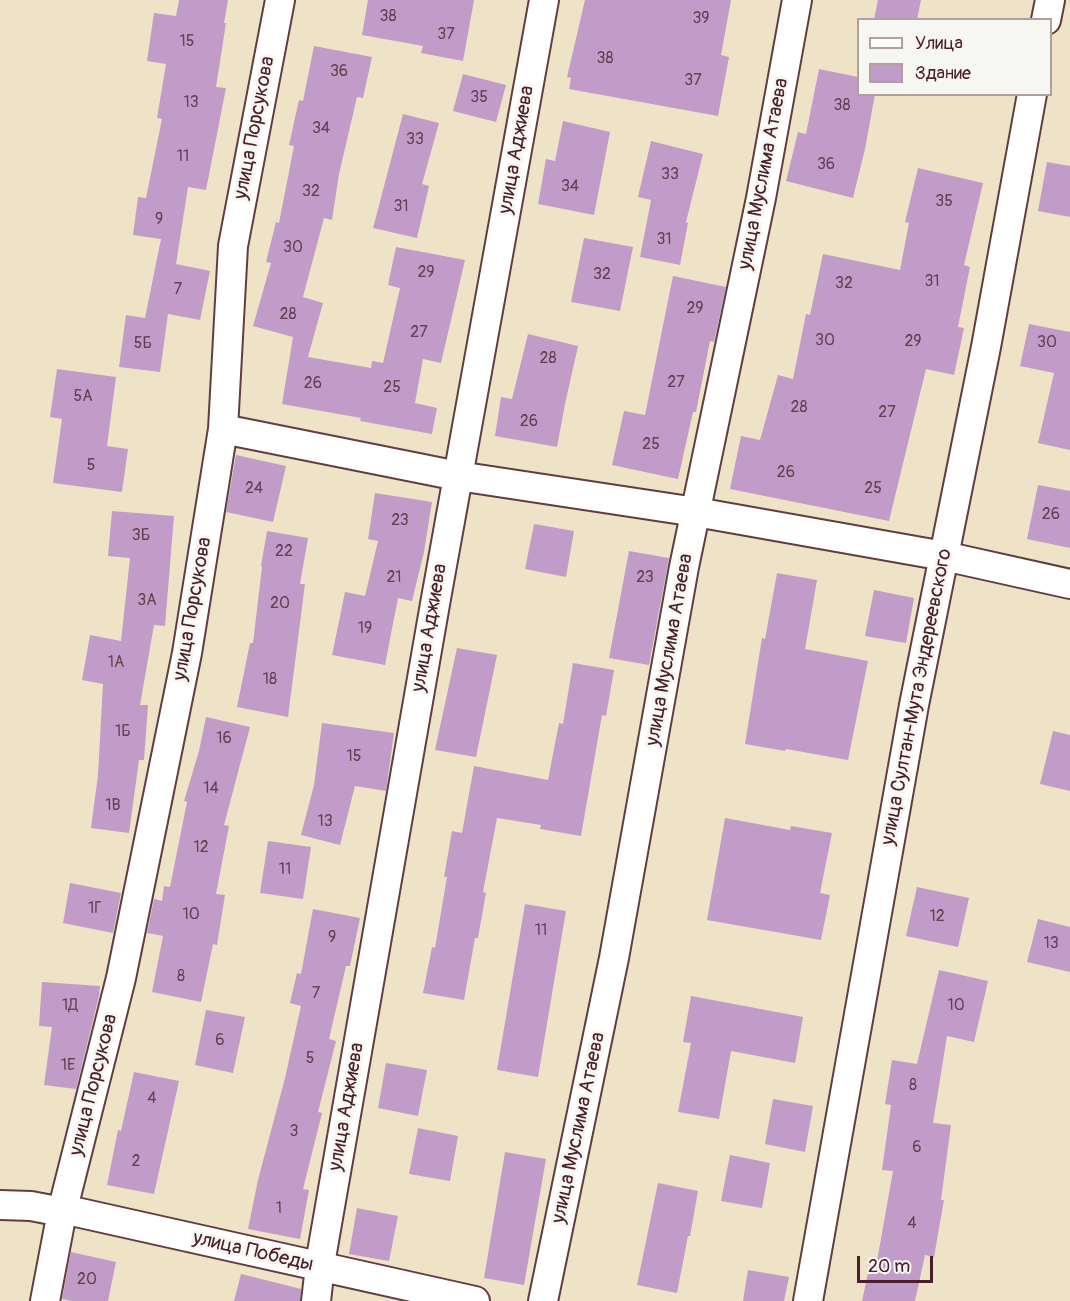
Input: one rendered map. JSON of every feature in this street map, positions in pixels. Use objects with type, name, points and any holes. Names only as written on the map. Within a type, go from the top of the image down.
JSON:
[{"type":"street","name":"улица Порсукова","points":[[45,1301],[62,1212],[122,978],[187,653],[223,429],[233,246],[280,0]]},
{"type":"street","name":"улица Аджиева","points":[[316,1301],[458,476],[544,0]]},
{"type":"street","name":"улица Муслима Атаева","points":[[543,1301],[614,958],[696,513],[761,198],[797,0]]},
{"type":"street","points":[[1046,18],[1050,0]]},
{"type":"street","name":"улица Султан-Мута Эндереевского","points":[[808,1301],[914,705],[986,347],[1032,96]]},
{"type":"street","points":[[223,429],[458,476],[696,513],[944,556],[1070,584]]},
{"type":"street","name":"улица Победы","points":[[0,1204],[76,1212],[321,1262],[475,1301]]},
{"type":"building","points":[[179,0],[228,0],[216,87],[226,88],[206,190],[188,187],[176,264],[210,271],[200,320],[168,314],[160,372],[119,367],[126,315],[145,318],[161,239],[133,235],[138,197],[146,198],[162,119],[157,118],[166,64],[147,61],[154,13],[176,16]]},
{"type":"building","points":[[368,0],[474,0],[463,61],[421,53],[423,46],[362,35]]},
{"type":"building","points":[[585,0],[731,0],[721,55],[729,57],[718,116],[569,89],[571,78],[567,77]]},
{"type":"building","points":[[878,0],[921,0],[917,18],[874,18]]},
{"type":"building","points":[[314,46],[372,57],[363,98],[357,97],[339,174],[332,220],[324,218],[303,297],[323,303],[308,357],[371,368],[372,361],[383,363],[400,288],[388,285],[396,247],[465,260],[441,363],[423,359],[415,403],[437,408],[432,434],[282,404],[293,337],[253,326],[271,263],[266,262],[276,222],[279,223],[294,146],[289,145],[299,100],[303,101]]},
{"type":"building","points":[[819,69],[857,77],[857,96],[875,96],[853,198],[786,181],[798,132],[806,134]]},
{"type":"building","points":[[463,74],[506,85],[496,122],[453,111]]},
{"type":"building","points":[[403,114],[439,123],[422,184],[429,186],[417,238],[373,228]]},
{"type":"building","points":[[563,121],[610,132],[594,215],[538,204],[546,159],[555,161]]},
{"type":"building","points":[[651,141],[703,154],[686,222],[688,223],[680,265],[640,257],[651,200],[638,197]]},
{"type":"building","points":[[1047,162],[1070,166],[1070,217],[1038,211]]},
{"type":"building","points":[[918,168],[983,183],[964,265],[970,267],[958,327],[964,328],[954,375],[926,369],[889,521],[730,489],[741,436],[760,440],[778,375],[793,379],[806,314],[810,315],[823,254],[900,270],[909,223],[905,222]]},
{"type":"building","points":[[584,238],[633,247],[620,311],[571,302]]},
{"type":"building","points":[[673,276],[726,287],[714,342],[710,341],[696,412],[693,412],[678,479],[612,465],[624,411],[645,415]]},
{"type":"building","points":[[1029,324],[1070,332],[1070,450],[1038,443],[1054,373],[1020,366]]},
{"type":"building","points":[[528,334],[578,346],[557,447],[495,436],[501,397],[512,399]]},
{"type":"building","points":[[57,369],[116,377],[107,446],[128,449],[122,492],[53,483],[62,419],[50,417]]},
{"type":"building","points":[[236,455],[286,466],[273,522],[226,512]]},
{"type":"building","points":[[1038,485],[1070,491],[1070,548],[1027,539]]},
{"type":"building","points":[[375,493],[432,502],[424,552],[412,601],[398,598],[385,665],[332,655],[345,592],[365,596],[378,541],[368,539]]},
{"type":"building","points":[[112,511],[174,516],[165,626],[154,625],[140,705],[148,705],[144,760],[139,760],[129,833],[91,828],[98,775],[103,684],[82,680],[90,635],[121,641],[130,558],[108,556]]},
{"type":"building","points":[[534,524],[574,531],[566,577],[525,569]]},
{"type":"building","points":[[267,531],[308,538],[300,584],[305,584],[288,717],[237,707],[250,643],[253,643]]},
{"type":"building","points":[[629,551],[669,558],[649,665],[609,658]]},
{"type":"building","points":[[777,573],[817,580],[805,649],[868,661],[848,760],[745,744],[762,638],[765,639]]},
{"type":"building","points":[[874,590],[914,598],[906,643],[865,636]]},
{"type":"building","points":[[457,648],[497,655],[476,757],[435,750]]},
{"type":"building","points":[[573,663],[614,670],[606,716],[602,715],[581,836],[540,829],[541,825],[497,818],[483,892],[486,893],[478,938],[475,938],[464,1000],[423,993],[432,947],[435,948],[452,831],[462,833],[474,766],[548,780],[559,723],[563,724]]},
{"type":"building","points":[[206,717],[250,727],[224,825],[229,826],[216,894],[225,895],[217,945],[213,944],[201,1002],[152,992],[163,936],[147,933],[154,899],[162,901],[164,886],[170,887],[187,802],[184,801],[199,751]]},
{"type":"building","points":[[322,723],[394,733],[386,791],[355,786],[340,845],[301,835],[314,785]]},
{"type":"building","points":[[1053,731],[1070,735],[1070,791],[1040,784]]},
{"type":"building","points":[[725,818],[790,830],[791,826],[832,833],[820,893],[830,895],[821,940],[707,920]]},
{"type":"building","points":[[268,841],[311,847],[303,899],[260,893]]},
{"type":"building","points":[[70,883],[121,893],[113,933],[63,923]]},
{"type":"building","points":[[917,887],[969,898],[958,947],[906,936]]},
{"type":"building","points":[[525,904],[566,911],[538,1077],[497,1070]]},
{"type":"building","points":[[313,909],[360,918],[350,966],[346,966],[329,1039],[336,1041],[318,1112],[322,1113],[303,1189],[309,1190],[300,1239],[248,1229],[301,1006],[290,1003],[297,973],[301,974]]},
{"type":"building","points":[[1038,919],[1070,927],[1070,972],[1027,962]]},
{"type":"building","points":[[939,970],[988,981],[974,1042],[947,1036],[933,1123],[951,1125],[941,1200],[944,1200],[934,1257],[925,1255],[915,1301],[862,1301],[871,1259],[877,1261],[893,1171],[882,1170],[891,1105],[885,1104],[892,1060],[917,1064]]},
{"type":"building","points":[[42,982],[100,986],[76,1089],[44,1085],[52,1027],[39,1026]]},
{"type":"building","points":[[691,996],[803,1017],[795,1063],[731,1051],[719,1119],[678,1112],[691,1043],[683,1042]]},
{"type":"building","points":[[206,1010],[245,1017],[233,1073],[195,1065]]},
{"type":"building","points":[[386,1063],[427,1070],[418,1116],[378,1108]]},
{"type":"building","points":[[134,1072],[179,1081],[154,1194],[107,1185],[118,1130],[121,1131]]},
{"type":"building","points":[[773,1099],[813,1106],[805,1152],[765,1144]]},
{"type":"building","points":[[418,1128],[458,1136],[450,1181],[409,1174]]},
{"type":"building","points":[[505,1152],[546,1159],[524,1285],[484,1278]]},
{"type":"building","points":[[730,1155],[770,1163],[762,1208],[721,1201]]},
{"type":"building","points":[[658,1183],[698,1191],[677,1293],[637,1285]]},
{"type":"building","points":[[357,1208],[398,1216],[389,1261],[349,1254]]},
{"type":"building","points":[[71,1252],[116,1262],[108,1301],[62,1299]]},
{"type":"building","points":[[748,1270],[789,1277],[784,1301],[743,1301]]},
{"type":"building","points":[[241,1274],[301,1289],[300,1301],[234,1301]]}]
